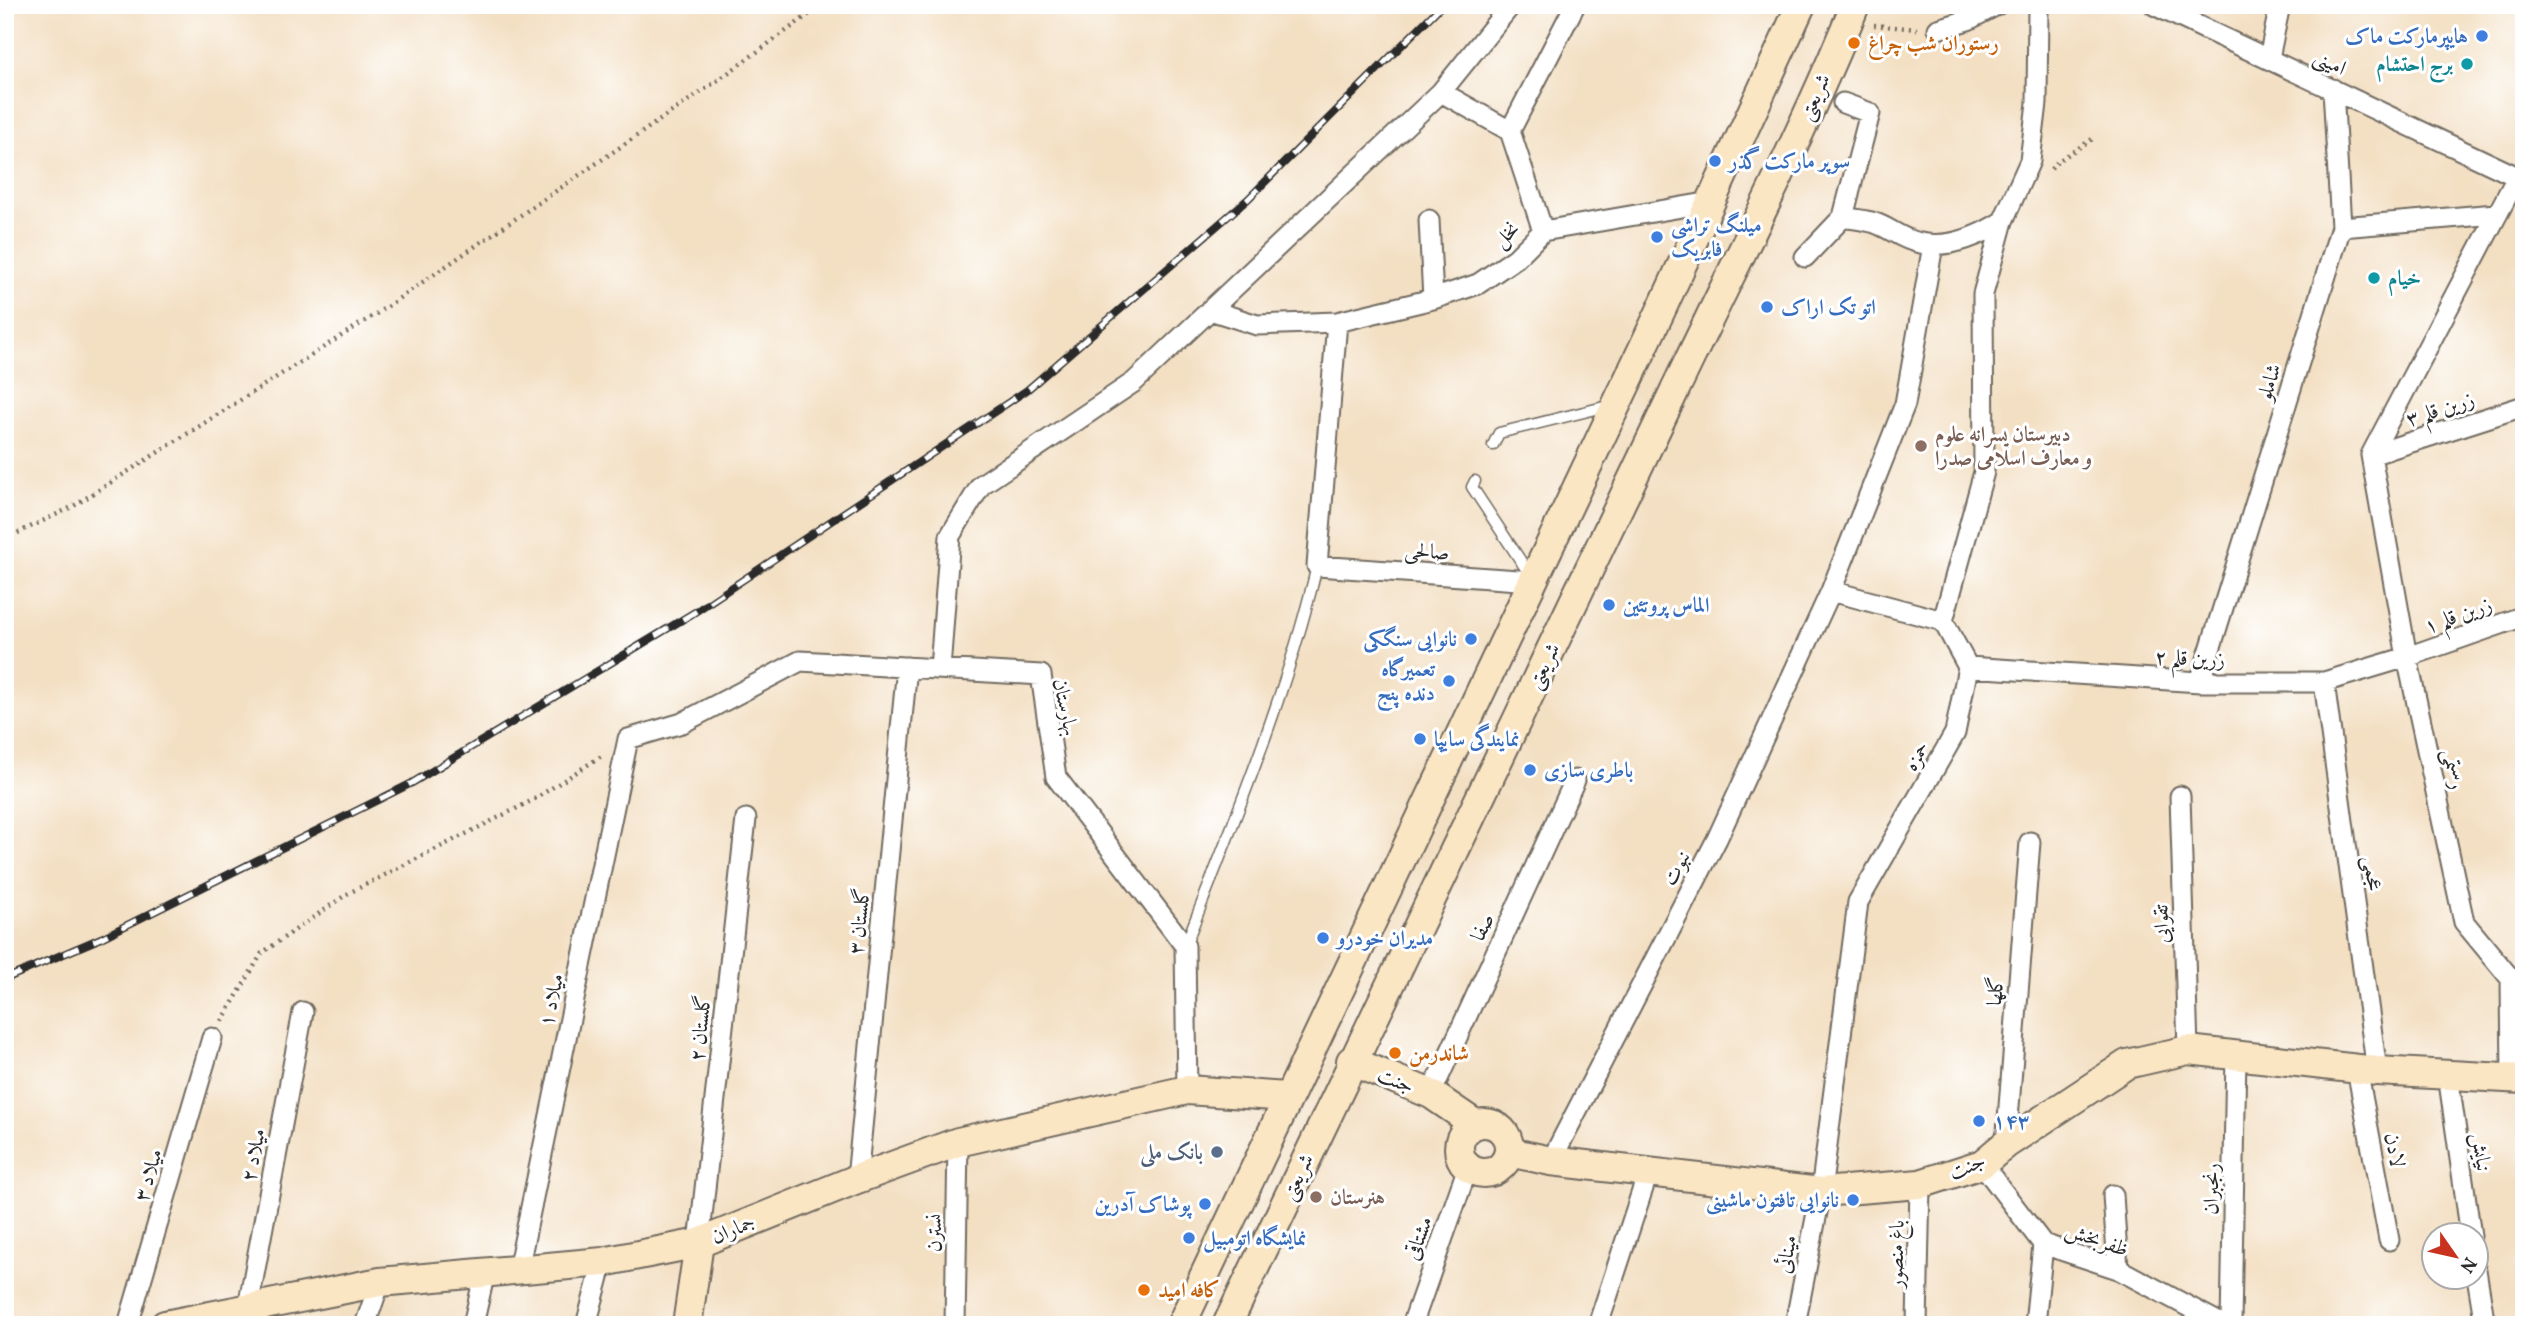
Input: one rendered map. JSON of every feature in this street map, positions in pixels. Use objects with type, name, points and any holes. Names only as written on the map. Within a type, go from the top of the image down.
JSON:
[{"type":"main road","name":"شریعتی","points":[[1181,1325],[1533,581],[1801,5]]},
{"type":"main road","name":"شریعتی","points":[[1227,1325],[1351,1061],[1604,541],[1794,142],[1852,12]]},
{"type":"main road","name":"جنت","points":[[1508,1152],[1551,1161],[1821,1192],[1920,1184],[1982,1164],[2006,1144],[2127,1064],[2188,1050],[2367,1070],[2518,1078]]},
{"type":"main road","name":"جنت","points":[[1351,1061],[1431,1094],[1475,1124]]},
{"type":"main road","name":"جماران","points":[[165,1325],[380,1282],[603,1262],[699,1243],[857,1179],[958,1142],[1187,1090],[1287,1097]]},
{"type":"main road","points":[[1482,1122],[1496,1126],[1506,1137],[1508,1152],[1500,1167],[1484,1173],[1468,1167],[1459,1155],[1460,1140],[1468,1128],[1482,1122]]},
{"type":"main road","points":[[687,1325],[699,1243]]},
{"type":"street","points":[[940,669],[950,536],[981,485],[1134,382],[1441,92],[1511,5]]},
{"type":"street","points":[[1510,131],[1575,5]]},
{"type":"street","points":[[1938,29],[1968,20],[1997,5]]},
{"type":"street","points":[[1968,667],[1943,621],[1984,472],[1983,294],[2003,221],[2030,161],[2037,103],[2038,5]]},
{"type":"street","name":"امینی","points":[[2154,5],[2520,178]]},
{"type":"street","points":[[2269,58],[2280,5]]},
{"type":"street","name":"شاملو","points":[[2200,682],[2341,227],[2333,89]]},
{"type":"street","points":[[1441,92],[1510,131],[1543,231]]},
{"type":"street","points":[[1805,257],[1843,217],[1870,113],[1843,103]]},
{"type":"street","points":[[2371,455],[2496,214],[2520,178]]},
{"type":"street","name":"نخل","points":[[1210,310],[1257,325],[1337,322],[1433,299],[1478,284],[1516,258],[1543,231],[1711,202]]},
{"type":"street","points":[[2341,227],[2496,214]]},
{"type":"street","points":[[1843,217],[1877,224],[1914,242],[1933,245],[1981,235],[2003,221]]},
{"type":"street","points":[[1429,220],[1433,299]]},
{"type":"street","name":"نبوت","points":[[1551,1161],[1717,839],[1831,591],[1905,404],[1933,245]]},
{"type":"street","points":[[1317,566],[1337,322]]},
{"type":"street","name":"زرین قلم ۳","points":[[2371,455],[2524,406]]},
{"type":"street","name":"رستمی","points":[[2371,455],[2407,657],[2464,922],[2511,979],[2518,1078]]},
{"type":"street","name":"صالحی","points":[[1317,566],[1533,581]]},
{"type":"street","points":[[1831,591],[1943,621]]},
{"type":"street","name":"زرین قلم ۱","points":[[2407,657],[2524,616]]},
{"type":"street","name":"زرین قلم ۲","points":[[1968,667],[2200,682],[2325,682],[2407,657]]},
{"type":"street","name":"بهارستان","points":[[628,739],[682,723],[800,661],[1041,675],[1056,777],[1185,946]]},
{"type":"street","name":"گلستان ۳","points":[[857,1179],[907,667]]},
{"type":"street","name":"حمزه","points":[[1821,1192],[1858,902],[1955,733],[1968,667]]},
{"type":"street","name":"عجمی","points":[[2325,682],[2367,1070]]},
{"type":"street","name":"میلاد ۱","points":[[518,1270],[628,739]]},
{"type":"street","name":"صفا","points":[[1431,1094],[1576,780]]},
{"type":"street","name":"تقوایی","points":[[2180,796],[2188,1050]]},
{"type":"street","name":"گلستان ۲","points":[[699,1243],[746,819]]},
{"type":"street","name":"گلها","points":[[2006,1144],[2030,842]]},
{"type":"street","points":[[1185,946],[1187,1090]]},
{"type":"street","name":"میلاد ۲","points":[[248,1307],[303,1013]]},
{"type":"street","name":"میلاد ۳","points":[[128,1325],[212,1038]]},
{"type":"street","name":"رنجبران","points":[[2231,1325],[2235,1054]]},
{"type":"street","name":"لادن","points":[[2367,1070],[2389,1240]]},
{"type":"street","name":"نیایش","points":[[2448,1075],[2469,1222]]},
{"type":"street","name":"نسترن","points":[[955,1325],[958,1142]]},
{"type":"street","name":"ظفربخش","points":[[1982,1164],[2043,1244],[2118,1269],[2223,1325]]},
{"type":"street","name":"مشتاقی","points":[[1412,1325],[1468,1167]]},
{"type":"street","points":[[1598,1325],[1648,1173]]},
{"type":"street","name":"باغ منصور","points":[[1917,1325],[1920,1184]]},
{"type":"street","name":"مینائی","points":[[1795,1325],[1821,1192]]},
{"type":"street","points":[[2113,1195],[2118,1269]]},
{"type":"street","points":[[2035,1325],[2043,1244]]},
{"type":"street","points":[[586,1325],[603,1262]]},
{"type":"street","points":[[473,1325],[485,1272]]},
{"type":"street","points":[[365,1325],[380,1282]]},
{"type":"street","points":[[2479,1292],[2484,1325]]},
{"type":"lane","points":[[1493,445],[1499,433],[1616,404]]},
{"type":"lane","points":[[1475,481],[1472,487],[1533,581]]},
{"type":"lane","points":[[1185,946],[1240,808],[1304,620],[1317,566]]},
{"type":"path","points":[[5,538],[72,507],[376,314],[714,83],[821,5]]},
{"type":"path","points":[[1852,12],[1885,28],[1938,29]]},
{"type":"path","points":[[212,1038],[262,953],[347,894],[533,800],[628,739]]},
{"type":"railway","points":[[5,979],[101,938],[412,783],[695,612],[1027,390],[1248,199],[1442,5]]},
{"type":"place","name":"هایپرمارکت ماک","points":[[2482,36]]},
{"type":"place","name":"رستوران شب چراغ","points":[[1854,43]]},
{"type":"place","name":"برج احتشام","points":[[2467,64]]},
{"type":"place","name":"سوپر مارکت گذر","points":[[1715,161]]},
{"type":"place","name":"میلنگ تراشی فابریک","points":[[1657,237]]},
{"type":"place","name":"خیام","points":[[2374,278]]},
{"type":"place","name":"اتو تک اراک","points":[[1767,307]]},
{"type":"place","name":"دبیرستان پسرانه علوم و معارف اسلامی صدرا","points":[[1921,446]]},
{"type":"place","name":"الماس پروتئین","points":[[1609,605]]},
{"type":"place","name":"نانوایی سنگکی","points":[[1471,639]]},
{"type":"place","name":"تعمیرگاه دنده پنج","points":[[1449,681]]},
{"type":"place","name":"نمایندگی سایپا","points":[[1420,739]]},
{"type":"place","name":"باطری سازی","points":[[1530,770]]},
{"type":"place","name":"مدیران خودرو","points":[[1323,938]]},
{"type":"place","name":"شاندرمن","points":[[1395,1053]]},
{"type":"place","name":"۱۴۳","points":[[1979,1121]]},
{"type":"place","name":"بانک ملی","points":[[1217,1152]]},
{"type":"place","name":"هنرستان","points":[[1316,1197]]},
{"type":"place","name":"نانوایی تافتون ماشینی","points":[[1853,1200]]},
{"type":"place","name":"پوشاک آدرین","points":[[1205,1204]]},
{"type":"place","name":"نمایشگاه اتومبیل","points":[[1189,1238]]},
{"type":"place","name":"کافه امید","points":[[1144,1290]]}]
